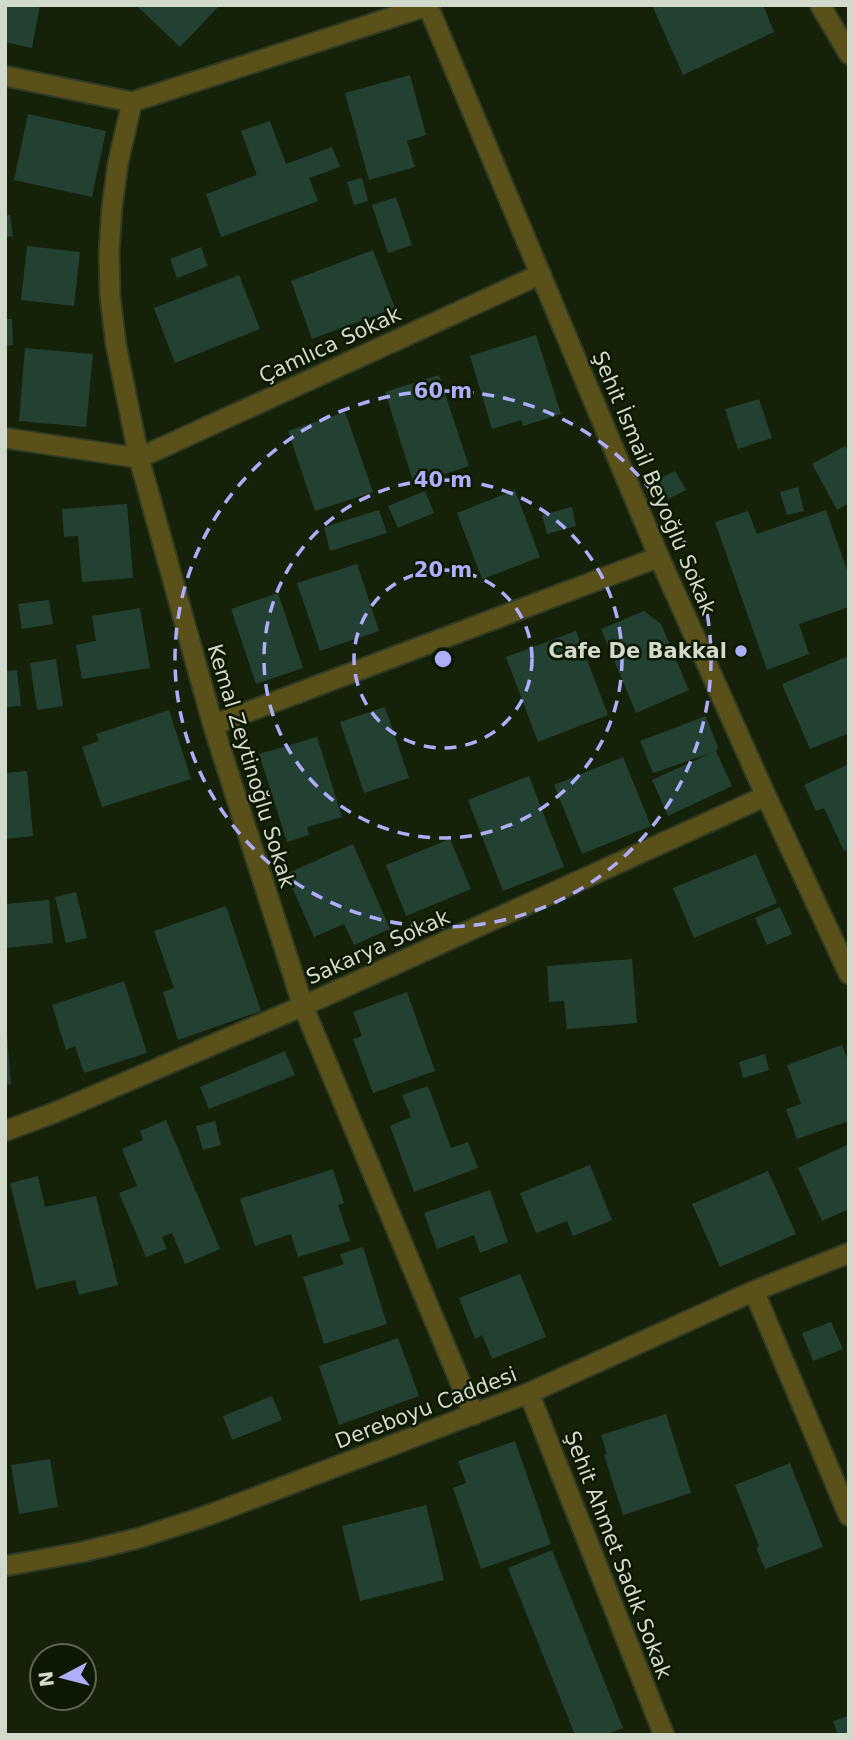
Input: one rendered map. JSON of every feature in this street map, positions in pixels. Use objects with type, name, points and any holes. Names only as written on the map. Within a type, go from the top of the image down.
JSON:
[{"type":"street","points":[[381,5],[399,17]]},
{"type":"street","points":[[820,5],[849,54]]},
{"type":"street","points":[[5,76],[132,102],[429,6]]},
{"type":"street","name":"Şehit İsmail Beyoğlu Sokak","points":[[429,6],[659,557],[849,974]]},
{"type":"street","name":"Kemal Zeytinoğlu Sokak","points":[[132,102],[118,163],[109,263],[116,345],[138,458],[213,725],[303,1006],[474,1415]]},
{"type":"street","name":"Çamlıca Sokak","points":[[138,458],[541,274]]},
{"type":"street","points":[[5,438],[138,458]]},
{"type":"street","points":[[213,725],[659,557]]},
{"type":"street","name":"Sakarya Sokak","points":[[5,1131],[56,1112],[303,1006],[766,796]]},
{"type":"street","name":"Dereboyu Caddesi","points":[[5,1566],[82,1552],[209,1516],[529,1393],[754,1291],[849,1253]]},
{"type":"street","points":[[754,1291],[849,1516]]},
{"type":"street","name":"Şehit Ahmet Sadık Sokak","points":[[529,1393],[664,1735]]},
{"type":"building","points":[[5,5],[40,5],[32,48],[5,42]]},
{"type":"building","points":[[136,5],[220,5],[180,47]]},
{"type":"building","points":[[652,5],[763,5],[774,32],[683,75]]},
{"type":"building","points":[[410,75],[426,135],[407,141],[415,167],[369,180],[345,93]]},
{"type":"building","points":[[28,114],[106,131],[92,197],[14,180]]},
{"type":"building","points":[[270,121],[286,164],[332,147],[340,167],[309,178],[318,201],[221,237],[206,194],[257,175],[241,131]]},
{"type":"building","points":[[362,178],[368,201],[354,205],[347,182]]},
{"type":"building","points":[[396,197],[412,245],[388,253],[372,205]]},
{"type":"building","points":[[10,215],[13,236],[5,237],[5,216]]},
{"type":"building","points":[[27,246],[80,252],[74,306],[21,300]]},
{"type":"building","points":[[201,247],[208,266],[177,278],[170,259]]},
{"type":"building","points":[[373,250],[395,308],[312,339],[291,281]]},
{"type":"building","points":[[239,275],[260,329],[175,363],[154,308]]},
{"type":"building","points":[[5,319],[12,319],[13,345],[5,346]]},
{"type":"building","points":[[536,335],[561,414],[523,426],[521,420],[492,429],[470,356]]},
{"type":"building","points":[[25,348],[93,354],[86,427],[19,421]]},
{"type":"building","points":[[439,375],[469,466],[414,484],[385,392]]},
{"type":"building","points":[[759,399],[772,438],[738,449],[725,409]]},
{"type":"building","points":[[345,412],[373,492],[315,511],[288,431]]},
{"type":"building","points":[[845,446],[849,452],[849,503],[837,510],[812,464]]},
{"type":"building","points":[[675,471],[686,490],[668,499],[658,479]]},
{"type":"building","points":[[798,487],[804,511],[787,515],[780,492]]},
{"type":"building","points":[[515,490],[540,557],[482,579],[457,513]]},
{"type":"building","points":[[425,491],[434,513],[398,528],[388,506]]},
{"type":"building","points":[[127,504],[133,578],[82,582],[78,536],[64,537],[62,509]]},
{"type":"building","points":[[572,507],[576,526],[547,534],[542,515]]},
{"type":"building","points":[[379,510],[387,533],[330,551],[324,527]]},
{"type":"building","points":[[826,510],[849,576],[849,607],[799,624],[809,654],[767,670],[715,522],[748,511],[757,534]]},
{"type":"building","points":[[357,564],[379,631],[320,651],[297,583]]},
{"type":"building","points":[[278,593],[303,668],[256,684],[231,609]]},
{"type":"building","points":[[49,600],[53,624],[22,629],[18,604]]},
{"type":"building","points":[[140,608],[150,668],[82,679],[76,645],[96,641],[92,616]]},
{"type":"building","points":[[644,611],[661,624],[689,690],[636,713],[601,629]]},
{"type":"building","points":[[576,631],[608,715],[538,742],[506,657]]},
{"type":"building","points":[[846,657],[849,663],[849,733],[810,749],[782,684]]},
{"type":"building","points":[[56,659],[63,706],[37,710],[30,663]]},
{"type":"building","points":[[17,670],[21,706],[5,707],[5,671]]},
{"type":"building","points":[[385,707],[409,778],[364,793],[340,722]]},
{"type":"building","points":[[169,710],[191,779],[102,807],[82,747],[99,741],[96,734]]},
{"type":"building","points":[[706,716],[718,748],[716,751],[732,786],[668,816],[652,780],[711,753],[653,773],[640,741]]},
{"type":"building","points":[[317,737],[342,817],[307,827],[309,835],[287,842],[259,754]]},
{"type":"building","points":[[623,757],[651,826],[582,854],[554,785]]},
{"type":"building","points":[[849,764],[849,849],[844,851],[824,808],[816,811],[804,785]]},
{"type":"building","points":[[27,771],[33,836],[5,839],[5,773]]},
{"type":"building","points":[[529,776],[564,867],[503,891],[468,800]]},
{"type":"building","points":[[450,839],[471,889],[406,916],[386,865]]},
{"type":"building","points":[[353,844],[390,929],[354,945],[344,924],[314,937],[286,874]]},
{"type":"building","points":[[756,854],[777,903],[694,938],[673,888]]},
{"type":"building","points":[[76,892],[87,938],[66,943],[55,897]]},
{"type":"building","points":[[49,900],[53,943],[5,948],[5,904]]},
{"type":"building","points":[[226,906],[261,1011],[178,1040],[163,992],[174,988],[154,931]]},
{"type":"building","points":[[780,907],[792,934],[767,945],[755,918]]},
{"type":"building","points":[[632,959],[637,1023],[567,1029],[564,1001],[549,1002],[547,966]]},
{"type":"building","points":[[124,981],[147,1053],[84,1073],[75,1046],[66,1050],[52,1005]]},
{"type":"building","points":[[407,992],[435,1071],[373,1093],[353,1039],[362,1036],[353,1012]]},
{"type":"building","points":[[5,1036],[11,1084],[5,1085]]},
{"type":"building","points":[[842,1045],[849,1063],[849,1121],[797,1139],[786,1109],[801,1104],[787,1065]]},
{"type":"building","points":[[285,1051],[295,1075],[209,1109],[200,1087]]},
{"type":"building","points":[[765,1054],[769,1070],[743,1078],[739,1062]]},
{"type":"building","points":[[428,1086],[451,1148],[468,1142],[478,1168],[414,1192],[390,1126],[411,1117],[402,1095]]},
{"type":"building","points":[[166,1120],[220,1249],[185,1264],[172,1233],[162,1237],[167,1249],[146,1257],[119,1193],[137,1186],[122,1149],[143,1140],[140,1131]]},
{"type":"building","points":[[215,1121],[221,1145],[203,1150],[196,1126]]},
{"type":"building","points":[[849,1144],[849,1209],[822,1221],[798,1168]]},
{"type":"building","points":[[590,1165],[612,1220],[573,1236],[567,1221],[536,1233],[520,1193]]},
{"type":"building","points":[[333,1169],[344,1203],[338,1205],[350,1241],[298,1257],[291,1234],[255,1246],[240,1199]]},
{"type":"building","points":[[768,1171],[796,1234],[720,1267],[692,1204]]},
{"type":"building","points":[[38,1176],[45,1207],[96,1196],[118,1285],[79,1295],[75,1280],[36,1289],[10,1183]]},
{"type":"building","points":[[490,1190],[508,1242],[480,1253],[474,1235],[437,1249],[424,1213]]},
{"type":"building","points":[[363,1247],[387,1324],[324,1344],[303,1277],[344,1264],[340,1254]]},
{"type":"building","points":[[520,1274],[546,1337],[492,1359],[482,1335],[475,1339],[459,1298]]},
{"type":"building","points":[[831,1322],[843,1349],[813,1361],[802,1333]]},
{"type":"building","points":[[398,1338],[419,1396],[339,1425],[319,1366]]},
{"type":"building","points":[[272,1396],[282,1420],[232,1440],[223,1416]]},
{"type":"building","points":[[666,1414],[691,1493],[623,1515],[604,1455],[607,1454],[601,1435]]},
{"type":"building","points":[[515,1441],[551,1544],[481,1569],[453,1488],[466,1483],[458,1461]]},
{"type":"building","points":[[50,1459],[58,1507],[19,1514],[11,1465]]},
{"type":"building","points":[[790,1463],[823,1547],[765,1569],[735,1485]]},
{"type":"building","points":[[426,1505],[444,1580],[360,1601],[342,1526]]},
{"type":"building","points":[[552,1550],[623,1728],[605,1735],[575,1735],[508,1568]]},
{"type":"building","points":[[849,1716],[849,1735],[838,1735],[833,1721]]},
{"type":"place","name":"Cafe De Bakkal","points":[[741,651]]}]
